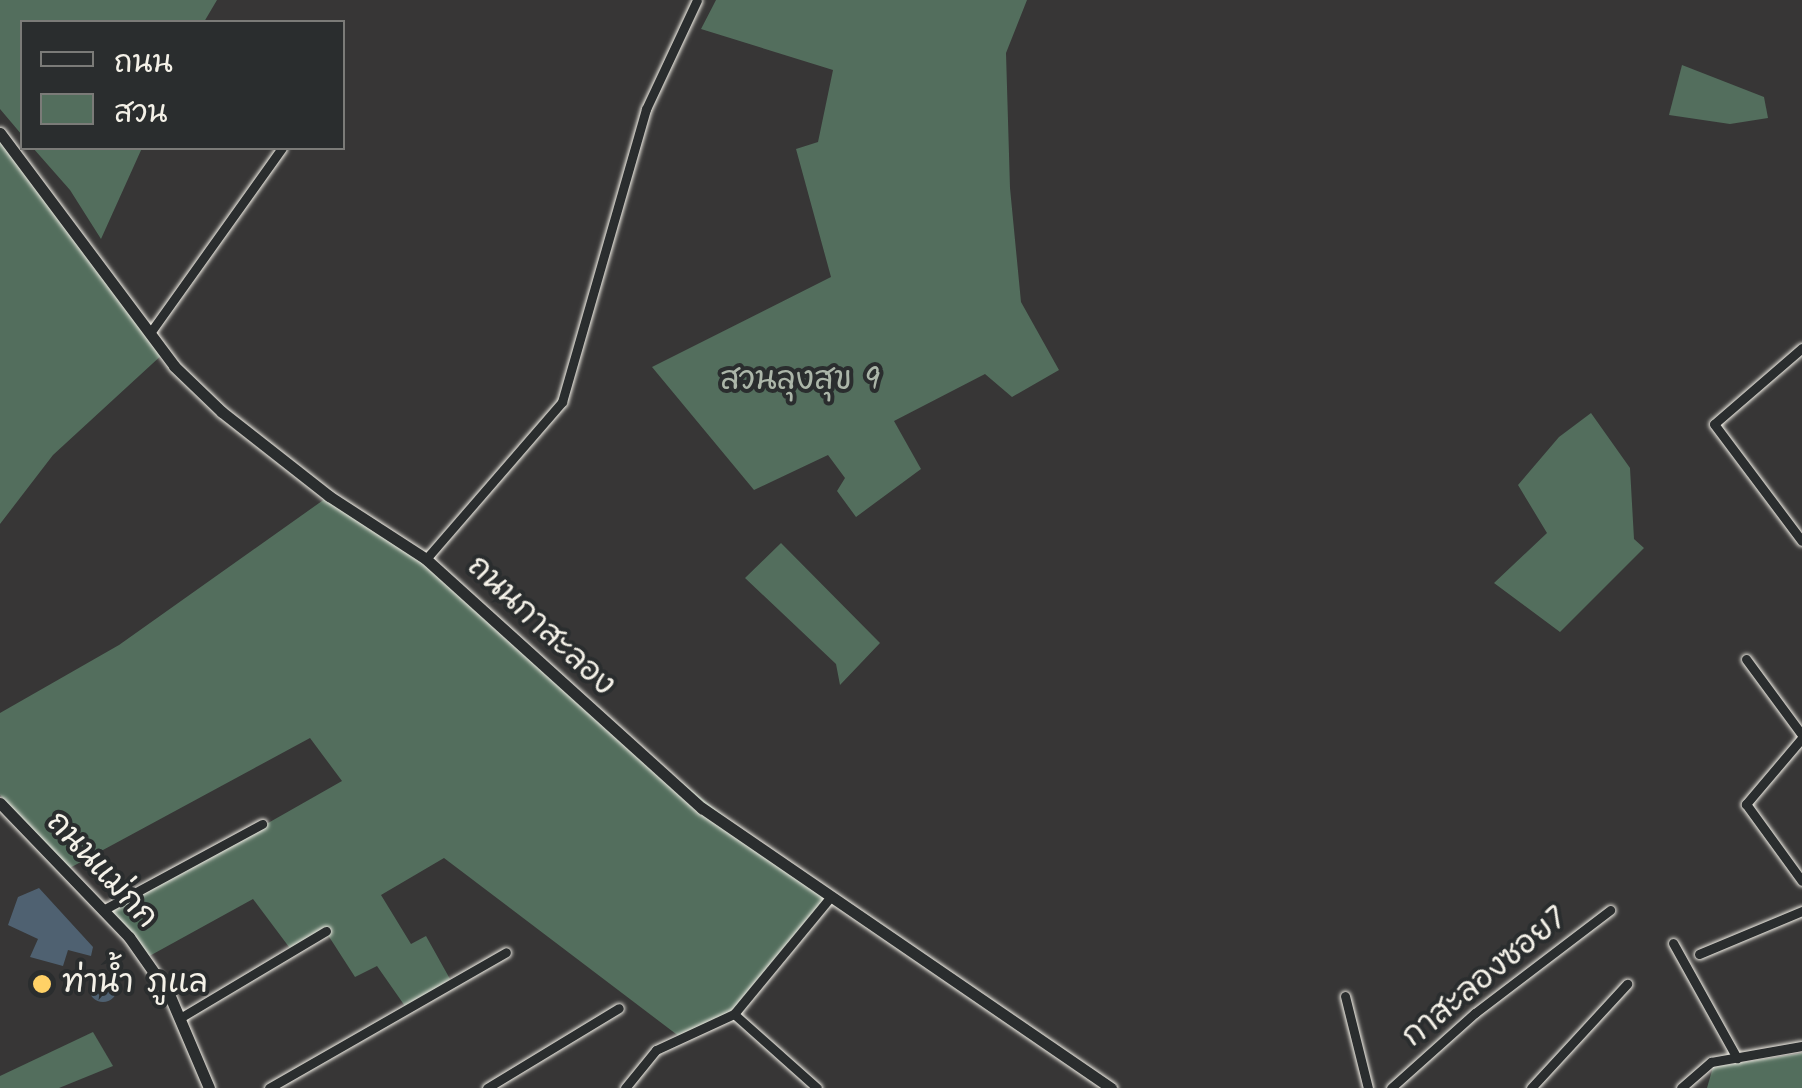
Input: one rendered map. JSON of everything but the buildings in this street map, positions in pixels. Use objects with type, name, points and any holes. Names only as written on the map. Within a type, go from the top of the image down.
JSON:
[{"type":"street","points":[[426,559],[562,402],[646,110],[697,0]]},
{"type":"street","name":"ถนนกาสะลอง","points":[[0,133],[174,366],[236,423],[329,496],[426,559],[635,753],[828,900],[1112,1088]]},
{"type":"street","points":[[150,333],[281,150]]},
{"type":"street","points":[[1802,348],[1714,424],[1802,542]]},
{"type":"street","points":[[1746,659],[1802,736],[1746,804],[1802,881]]},
{"type":"street","name":"ถนนแม่กก","points":[[0,803],[136,948],[180,1018],[209,1088]]},
{"type":"street","points":[[103,910],[262,824]]},
{"type":"street","points":[[625,1088],[656,1050],[734,1014],[828,900]]},
{"type":"street","name":"กาสะลองซอย7","points":[[1392,1088],[1475,1012],[1610,910]]},
{"type":"street","points":[[1699,954],[1802,911]]},
{"type":"street","points":[[180,1018],[326,931]]},
{"type":"street","points":[[1672,943],[1736,1058]]},
{"type":"street","points":[[270,1088],[506,952]]},
{"type":"street","points":[[1531,1088],[1627,984]]},
{"type":"street","points":[[1345,996],[1368,1088]]},
{"type":"street","points":[[487,1088],[620,1008]]},
{"type":"street","points":[[734,1014],[818,1088]]},
{"type":"street","points":[[1681,1088],[1711,1062],[1802,1046]]},
{"type":"green space","points":[[0,0],[217,0],[205,20],[20,20],[20,133],[0,109]]},
{"type":"green space","name":"สวนลุงสุข 9","points":[[716,0],[1027,0],[1006,53],[1010,188],[1021,302],[1059,370],[1012,397],[985,374],[894,421],[921,469],[856,517],[837,491],[845,478],[828,455],[754,490],[652,367],[831,277],[796,149],[818,142],[833,70],[701,29]]},
{"type":"green space","points":[[1682,65],[1764,97],[1768,118],[1730,124],[1669,115]]},
{"type":"green space","points":[[0,133],[164,353],[53,455],[0,524]]},
{"type":"green space","points":[[35,150],[141,150],[101,239],[70,190]]},
{"type":"green space","points":[[1591,413],[1630,468],[1634,539],[1644,548],[1560,632],[1494,583],[1547,533],[1518,485],[1559,437]]},
{"type":"green space","points":[[329,496],[426,559],[555,680],[828,900],[734,1014],[680,1037],[444,858],[381,895],[411,944],[426,936],[450,979],[407,1009],[377,966],[355,977],[326,932],[292,951],[253,899],[144,959],[108,914],[342,781],[310,738],[66,870],[0,795],[0,713],[119,645]]},
{"type":"green space","points":[[781,543],[880,643],[840,685],[836,664],[745,578]]},
{"type":"green space","points":[[93,1032],[113,1066],[59,1088],[0,1088],[0,1076]]},
{"type":"green space","points":[[1802,1053],[1802,1088],[1707,1088],[1713,1067]]},
{"type":"water","points":[[39,888],[93,947],[91,956],[68,950],[63,966],[30,957],[38,939],[8,925],[18,897]]},
{"type":"water","points":[[103,974],[113,978],[117,988],[113,998],[103,1002],[93,998],[89,988],[93,978]]},
{"type":"place","name":"ท่าน้ำ ภูแล","points":[[42,984]]}]
